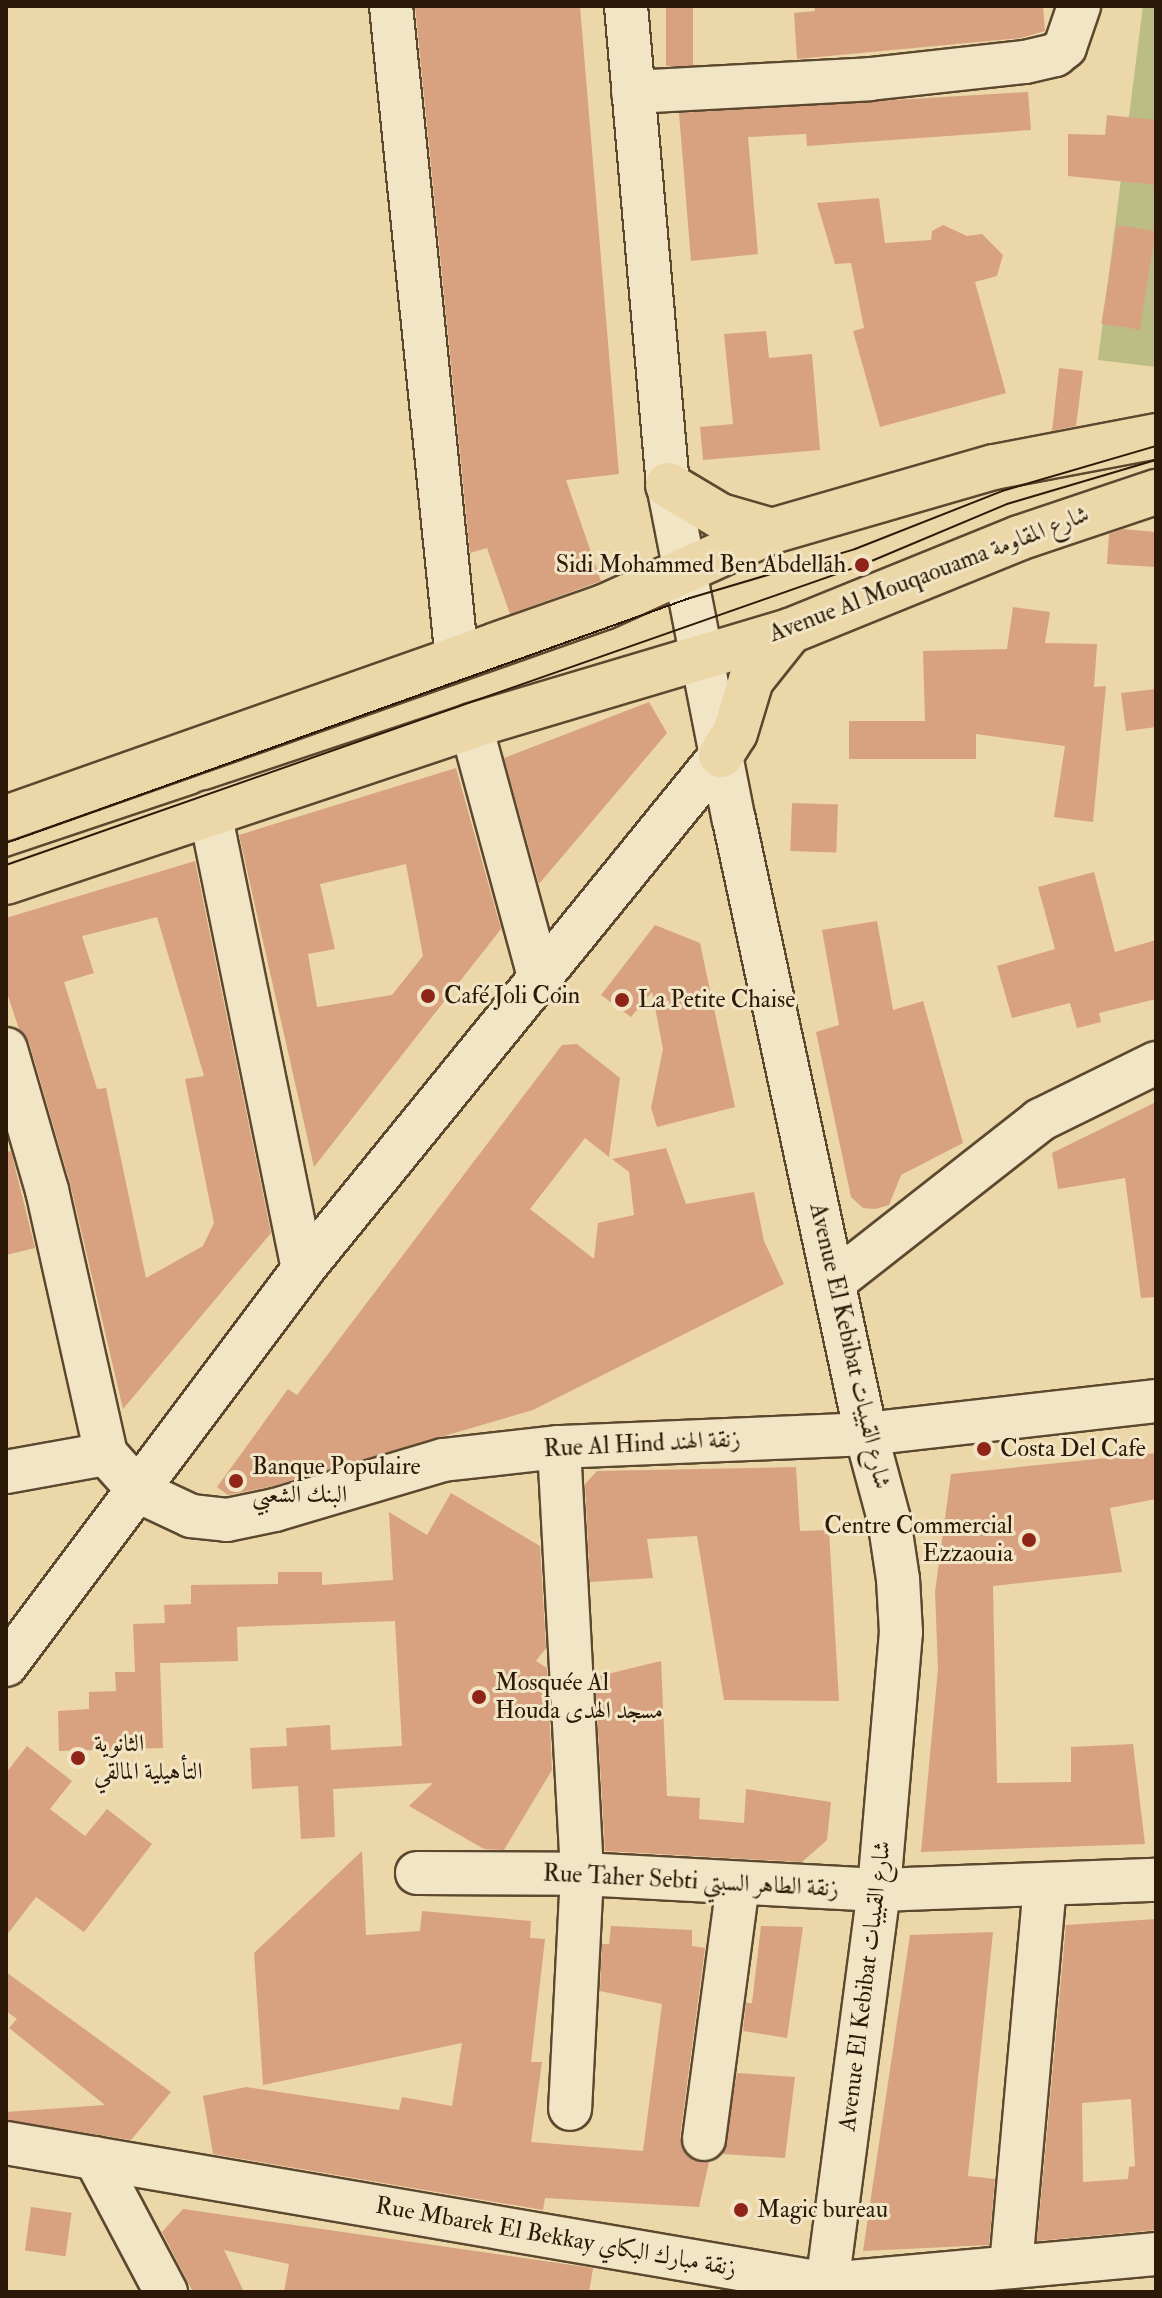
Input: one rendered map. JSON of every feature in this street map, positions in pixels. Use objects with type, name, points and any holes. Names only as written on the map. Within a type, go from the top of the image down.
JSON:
[{"type":"main road","points":[[6,818],[604,607],[688,584],[772,531],[994,467],[1156,436]]},
{"type":"main road","points":[[668,485],[737,523],[772,531]]},
{"type":"main road","name":"Avenue Al Mouqaouama شارع المقاومة","points":[[6,882],[471,726],[790,631],[1019,538],[1156,492]]},
{"type":"main road","points":[[721,755],[735,733],[751,680],[790,631]]},
{"type":"street","points":[[391,6],[457,660]]},
{"type":"street","name":"Avenue El Kebibat شارع القبيبات","points":[[626,6],[668,485],[721,755],[866,1434],[889,1519],[901,1632],[879,1890],[827,2288]]},
{"type":"street","points":[[633,92],[870,79],[1025,62],[1065,47],[1079,6]]},
{"type":"street","points":[[471,726],[539,977]]},
{"type":"street","points":[[6,1665],[140,1492],[303,1269],[721,755]]},
{"type":"street","points":[[210,812],[303,1269]]},
{"type":"street","points":[[6,1049],[47,1190],[106,1454],[140,1492]]},
{"type":"street","points":[[835,1281],[1040,1120],[1156,1063]]},
{"type":"street","name":"Rue Al Hind زنقة الهند","points":[[140,1492],[191,1516],[227,1520],[443,1460],[559,1447],[866,1434],[1156,1401]]},
{"type":"street","points":[[559,1447],[582,1874],[570,2109]]},
{"type":"street","points":[[6,1472],[106,1454]]},
{"type":"street","name":"Rue Taher Sebti زنقة الطاهر السبتي","points":[[417,1873],[582,1874],[879,1890],[1156,1880]]},
{"type":"street","points":[[704,2139],[738,1884]]},
{"type":"street","points":[[1011,2266],[1045,1886]]},
{"type":"street","name":"Rue Mbarek El Bekkay زنقة مبارك البكاي","points":[[6,2143],[827,2288],[1011,2266],[1156,2254]]},
{"type":"street","points":[[95,2158],[166,2292]]},
{"type":"green space","points":[[1143,6],[1156,6],[1156,367],[1098,360]]},
{"type":"building","points":[[415,6],[580,6],[619,474],[566,480],[601,581],[510,614],[487,548],[470,553]]},
{"type":"building","points":[[666,6],[693,6],[693,66],[666,66]]},
{"type":"building","points":[[814,6],[1043,6],[1045,31],[1021,38],[797,59],[794,13],[815,11]]},
{"type":"building","points":[[1028,92],[1031,130],[807,146],[806,134],[748,137],[758,254],[691,261],[679,113]]},
{"type":"building","points":[[1107,115],[1156,120],[1156,185],[1068,176],[1068,134],[1105,135]]},
{"type":"building","points":[[879,198],[885,243],[931,240],[932,231],[943,225],[967,236],[982,234],[1003,255],[997,276],[975,282],[1006,393],[880,427],[853,331],[864,328],[851,263],[835,264],[817,203]]},
{"type":"building","points":[[1117,225],[1156,231],[1140,330],[1101,324]]},
{"type":"building","points":[[766,331],[769,358],[812,354],[820,450],[703,460],[700,427],[733,424],[724,334]]},
{"type":"building","points":[[1059,368],[1083,371],[1076,426],[1052,431]]},
{"type":"building","points":[[1123,529],[1156,532],[1156,567],[1107,564],[1109,534]]},
{"type":"building","points":[[1013,607],[1050,612],[1045,643],[1097,644],[1094,687],[1106,686],[1093,822],[1054,817],[1065,746],[976,734],[976,759],[849,759],[849,721],[925,721],[923,651],[1007,649]]},
{"type":"building","points":[[1156,689],[1156,727],[1126,731],[1121,693]]},
{"type":"building","points":[[649,702],[667,733],[539,884],[504,758]]},
{"type":"building","points":[[456,768],[501,929],[314,1167],[239,835]],"holes":[[[406,864],[423,956],[392,995],[317,1007],[308,954],[335,949],[320,884]]]},
{"type":"building","points":[[792,803],[838,805],[836,853],[790,851]]},
{"type":"building","points":[[195,861],[271,1233],[123,1409],[70,1183],[29,1042],[19,1029],[6,990],[6,918]],"holes":[[[157,917],[204,1076],[185,1079],[214,1223],[203,1246],[146,1278],[106,1088],[97,1089],[64,982],[94,973],[82,936]]]},
{"type":"building","points":[[1094,872],[1115,952],[1156,940],[1156,999],[1099,1013],[1101,1022],[1077,1028],[1070,1003],[1012,1018],[997,966],[1055,949],[1038,887]]},
{"type":"building","points":[[877,921],[893,1010],[923,1001],[963,1143],[901,1175],[889,1205],[875,1209],[863,1208],[851,1197],[816,1032],[839,1025],[822,930]]},
{"type":"building","points":[[655,925],[700,943],[735,1107],[657,1127],[651,1108],[663,1049],[652,992],[631,1017],[601,995]]},
{"type":"building","points":[[577,1044],[620,1078],[609,1157],[585,1138],[530,1209],[594,1259],[598,1223],[634,1215],[629,1172],[612,1159],[666,1148],[686,1204],[754,1192],[764,1241],[784,1284],[533,1410],[269,1487],[228,1495],[217,1487],[288,1389],[297,1395],[562,1045]]},
{"type":"building","points":[[1156,1102],[1156,1297],[1141,1298],[1125,1178],[1058,1189],[1052,1153]]},
{"type":"building","points":[[11,1151],[35,1248],[6,1255],[6,1152]]},
{"type":"building","points":[[1156,1453],[1156,1499],[1110,1508],[1122,1572],[993,1586],[997,1783],[1071,1782],[1071,1747],[1133,1744],[1145,1844],[921,1852],[938,1669],[935,1592],[951,1474]]},
{"type":"building","points":[[796,1467],[800,1531],[829,1530],[839,1701],[724,1700],[697,1536],[647,1539],[653,1578],[590,1582],[585,1484],[597,1471]]},
{"type":"building","name":"Mosquée Al Houda مسجد الهدى","points":[[451,1493],[540,1546],[546,1648],[536,1661],[547,1668],[552,1770],[504,1850],[484,1849],[409,1806],[433,1783],[333,1789],[335,1837],[301,1839],[298,1786],[252,1789],[250,1748],[287,1746],[286,1728],[330,1725],[331,1750],[402,1746],[395,1621],[237,1627],[238,1661],[160,1663],[163,1748],[59,1751],[58,1711],[89,1709],[89,1692],[116,1691],[115,1672],[135,1672],[133,1624],[165,1623],[164,1605],[191,1604],[191,1585],[278,1584],[278,1572],[322,1572],[322,1585],[393,1580],[389,1512],[427,1535]]},
{"type":"building","points":[[661,1661],[667,1796],[700,1798],[699,1819],[744,1823],[746,1789],[831,1802],[827,1840],[802,1862],[605,1851],[595,1677]]},
{"type":"building","points":[[27,1746],[72,1781],[50,1809],[85,1836],[107,1809],[152,1844],[84,1932],[36,1897],[6,1936],[6,1773]]},
{"type":"building","points":[[362,1851],[366,1935],[420,1931],[422,1911],[531,1921],[530,1938],[545,1939],[531,2062],[542,2062],[531,2142],[643,2151],[662,2004],[600,1991],[602,1944],[609,1944],[611,1926],[692,1930],[692,1946],[705,1948],[680,2137],[689,2157],[709,2162],[699,2207],[545,2198],[543,2210],[213,2154],[203,2096],[246,2087],[399,2110],[402,2097],[452,2106],[462,2043],[263,2085],[254,1953]]},
{"type":"building","points":[[1156,1919],[1156,2230],[1037,2241],[1066,1925]],"holes":[[[1131,2099],[1135,2166],[1129,2167],[1128,2179],[1083,2182],[1082,2103]]]},
{"type":"building","points":[[761,1926],[803,1927],[787,2038],[743,2031],[746,2003],[752,2003]]},
{"type":"building","points":[[993,1932],[968,2176],[995,2179],[989,2245],[863,2251],[910,1935]]},
{"type":"building","points":[[6,1972],[171,2092],[131,2140],[6,2120],[6,2112],[105,2105],[9,2028],[17,2019],[6,2011]]},
{"type":"building","points":[[737,2073],[795,2077],[785,2158],[723,2154]]},
{"type":"building","points":[[31,2207],[72,2213],[65,2256],[25,2251]]},
{"type":"building","points":[[183,2209],[593,2268],[589,2292],[284,2292],[289,2264],[224,2250],[244,2292],[193,2292],[162,2232]]},
{"type":"tram line","points":[[6,843],[690,598],[855,549],[1002,491],[1156,446]]},
{"type":"tram line","points":[[6,865],[862,565],[1007,504],[1156,460]]},
{"type":"place","name":"Sidi Mohammed Ben Abdellah","points":[[862,565]]},
{"type":"place","name":"Café Joli Coin","points":[[428,996]]},
{"type":"place","name":"La Petite Chaise","points":[[622,1000]]},
{"type":"place","name":"Costa Del Cafe","points":[[984,1449]]},
{"type":"place","name":"Banque Populaire البنك الشعبي","points":[[236,1481]]},
{"type":"place","name":"Centre Commercial Ezzaouia","points":[[1029,1540]]},
{"type":"place","name":"Mosquée Al Houda مسجد الهدى","points":[[479,1697]]},
{"type":"place","name":"الثانوية التأهيلية المالقي","points":[[78,1758]]},
{"type":"place","name":"Magic bureau","points":[[741,2210]]}]
